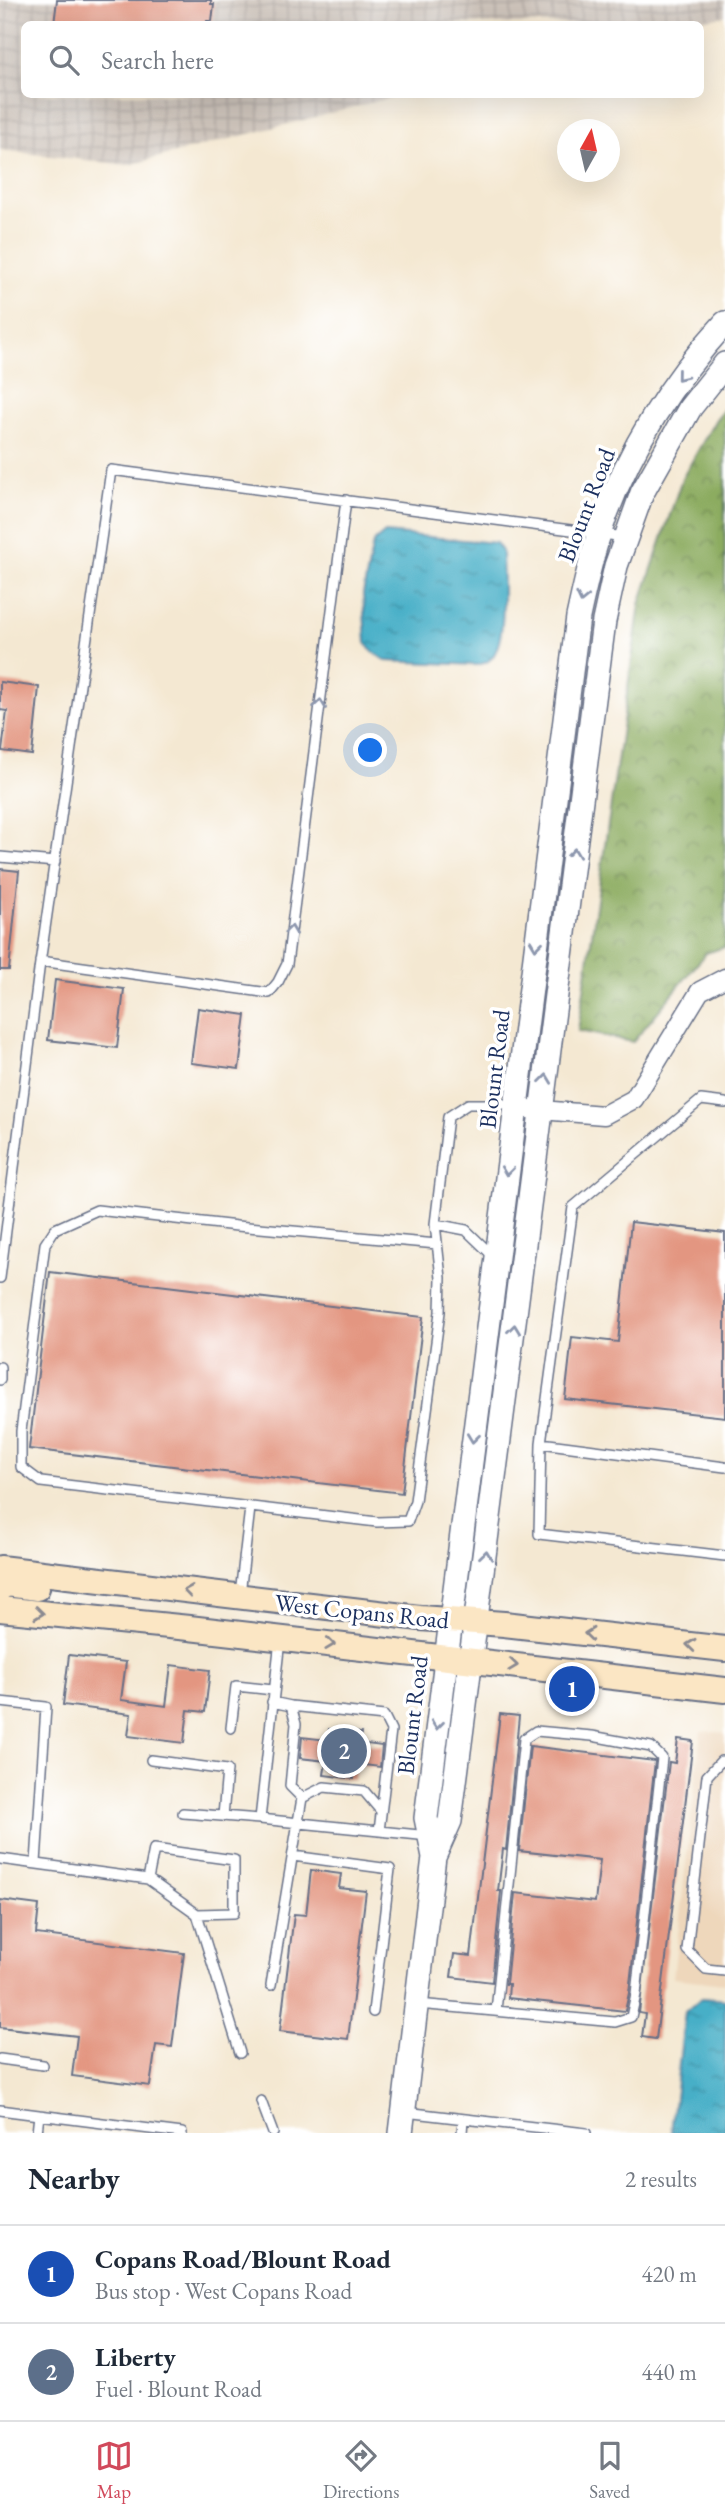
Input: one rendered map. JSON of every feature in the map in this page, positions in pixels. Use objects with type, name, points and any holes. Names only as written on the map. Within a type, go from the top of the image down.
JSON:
[{"type":"main road","name":"West Copans Road","points":[[0,1568],[240,1597],[725,1649]]},
{"type":"main road","points":[[0,1588],[7,1584],[92,1593],[134,1583]]},
{"type":"main road","name":"West Copans Road","points":[[0,1609],[280,1638],[725,1690]]},
{"type":"street","name":"Blount Road","points":[[402,2122],[432,1847],[426,1818],[578,617],[599,532],[642,434],[676,382],[725,323]]},
{"type":"street","name":"Blount Road","points":[[432,1847],[450,1821],[604,621],[625,537],[642,494],[690,408],[725,364]]},
{"type":"street","points":[[515,1106],[604,1115],[634,1099],[701,991],[725,978]]},
{"type":"lane","points":[[0,1278],[40,961],[111,470],[625,537]]},
{"type":"lane","points":[[40,961],[269,993],[278,982],[287,964],[346,500]]},
{"type":"lane","points":[[0,857],[55,862]]},
{"type":"lane","points":[[725,1103],[701,1100],[573,1207],[541,1444],[539,1534],[725,1556]]},
{"type":"lane","points":[[437,1244],[97,1210],[55,1229],[45,1244],[22,1432],[21,1466],[41,1482],[377,1522],[408,1521],[415,1501],[439,1312],[441,1278],[435,1224],[448,1117],[468,1104],[515,1106]]},
{"type":"lane","points":[[435,1224],[466,1230],[496,1258]]},
{"type":"lane","points":[[0,1367],[0,1380]]},
{"type":"lane","points":[[541,1444],[725,1467]]},
{"type":"lane","points":[[240,1597],[250,1508]]},
{"type":"lane","points":[[260,1819],[280,1638]]},
{"type":"lane","points":[[231,1728],[236,1686],[273,1689]]},
{"type":"lane","points":[[0,1702],[46,1707],[36,1863]]},
{"type":"lane","points":[[272,1702],[384,1716],[391,1730],[379,1831]]},
{"type":"lane","points":[[291,1706],[296,1724],[290,1786],[302,1798]]},
{"type":"lane","points":[[416,2004],[615,2022],[631,2017],[636,1994],[662,1758],[651,1747],[592,1736],[536,1731],[524,1739],[496,2011]]},
{"type":"lane","points":[[151,1760],[227,1770],[223,1816]]},
{"type":"lane","points":[[725,1762],[721,1761],[706,1776],[687,1950],[706,1969],[725,1971]]},
{"type":"lane","points":[[302,1798],[324,1787],[364,1791],[381,1811]]},
{"type":"lane","points":[[271,1985],[302,1798]]},
{"type":"lane","points":[[183,1813],[379,1831],[432,1847]]},
{"type":"lane","points":[[0,1859],[148,1879],[197,1914],[234,1913],[234,1860],[154,1849],[148,1879]]},
{"type":"lane","points":[[293,1856],[390,1869],[373,2012]]},
{"type":"lane","points":[[197,1914],[240,2053]]},
{"type":"lane","points":[[0,2059],[43,2065]]},
{"type":"lane","points":[[261,2101],[273,2133]]},
{"type":"lane","points":[[0,2110],[182,2133]]},
{"type":"lane","points":[[37,2133],[39,2115]]},
{"type":"lane","points":[[402,2122],[463,2119],[586,2133]]},
{"type":"lane","points":[[462,2133],[463,2119]]},
{"type":"shaded area","points":[[0,0],[725,0],[725,16],[691,21],[21,21],[21,98],[389,98],[128,165],[0,150]]},
{"type":"shaded area","points":[[701,1731],[725,1733],[725,1984],[673,1978]]},
{"type":"green space","points":[[725,408],[725,947],[706,953],[633,1042],[578,1031],[640,604],[682,479]]},
{"type":"water","points":[[385,533],[496,543],[502,551],[502,627],[495,654],[488,661],[478,665],[386,661],[373,652],[366,643],[363,594],[373,543]]},
{"type":"water","points":[[701,1998],[725,2000],[725,2133],[671,2133],[685,2012]]},
{"type":"building","points":[[57,0],[211,0],[211,4],[214,4],[212,21],[54,21]]},
{"type":"building","points":[[0,682],[39,687],[32,755],[2,751],[7,711],[0,710]]},
{"type":"building","points":[[0,869],[19,871],[9,970],[0,970]]},
{"type":"building","points":[[55,980],[124,989],[117,1048],[48,1040]]},
{"type":"building","points":[[198,1008],[246,1015],[239,1069],[191,1063]]},
{"type":"building","points":[[631,1222],[725,1233],[725,1417],[565,1399],[572,1337],[618,1342]]},
{"type":"building","points":[[50,1272],[423,1317],[402,1493],[29,1449]]},
{"type":"building","points":[[69,1655],[126,1662],[121,1700],[166,1706],[171,1665],[210,1670],[205,1712],[188,1710],[184,1743],[128,1736],[131,1714],[63,1705]]},
{"type":"building","points":[[500,1714],[519,1716],[506,1850],[503,1849],[498,1891],[501,1891],[492,1982],[451,1977],[454,1954],[471,1956]]},
{"type":"building","points":[[329,1729],[361,1733],[359,1743],[382,1746],[380,1767],[356,1764],[354,1779],[324,1775],[326,1761],[300,1758],[302,1737],[327,1740]]},
{"type":"building","points":[[678,1739],[693,1741],[656,2039],[642,2037],[645,2014],[639,2013],[669,1762],[675,1763]]},
{"type":"building","points":[[530,1746],[655,1761],[625,2011],[508,1998],[509,1984],[506,1984],[515,1893],[595,1902],[600,1860],[519,1851]]},
{"type":"building","points":[[311,1870],[341,1874],[339,1888],[366,1891],[348,2039],[280,2031],[294,1914],[306,1915]]},
{"type":"building","points":[[0,1900],[39,1905],[36,1934],[184,1953],[172,2047],[156,2045],[150,2086],[72,2076],[77,2036],[0,2027]]},
{"type":"place","name":"Copans Road/Blount Road","points":[[572,1689]]},
{"type":"place","name":"Liberty","points":[[344,1751]]}]
